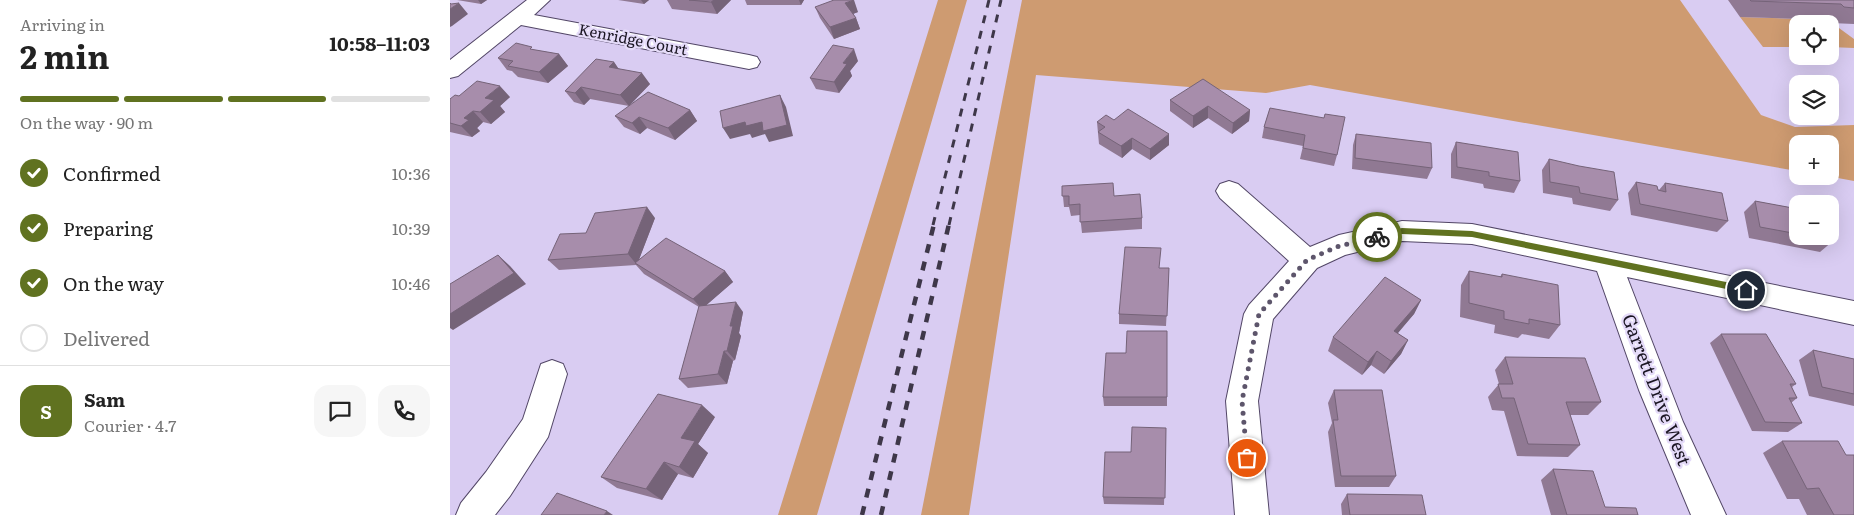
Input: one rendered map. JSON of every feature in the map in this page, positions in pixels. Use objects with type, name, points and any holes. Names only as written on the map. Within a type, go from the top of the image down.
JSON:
[{"type":"street","points":[[450,71],[540,0]]},
{"type":"street","name":"Kenridge Court","points":[[518,18],[749,62]]},
{"type":"street","points":[[1229,191],[1307,260]]},
{"type":"street","points":[[1252,515],[1242,401],[1259,314],[1307,260],[1339,246],[1402,231],[1472,234],[1854,313]]},
{"type":"street","name":"Garrett Drive West","points":[[1608,263],[1642,360],[1688,473],[1709,515]]},
{"type":"street","points":[[473,515],[498,484],[537,426],[552,374]]},
{"type":"shaded area","points":[[938,0],[967,0],[817,515],[778,515]]},
{"type":"shaded area","points":[[1022,0],[1680,0],[1761,115],[1795,127],[1854,125],[1854,181],[1839,178],[1839,135],[1789,135],[1789,170],[1310,85],[1266,93],[1036,75],[969,515],[921,515]]},
{"type":"shaded area","points":[[1740,17],[1789,19],[1789,47],[1763,47]]},
{"type":"shaded area","points":[[1839,28],[1854,39],[1854,48],[1839,47]]},
{"type":"building","points":[[689,0],[714,0],[711,2]]},
{"type":"building","points":[[834,0],[854,0],[845,3],[856,18],[830,27],[815,7]]},
{"type":"building","points":[[1750,0],[1854,0],[1854,8],[1844,7],[1841,4]]},
{"type":"building","points":[[459,3],[450,9],[451,4]]},
{"type":"building","points":[[516,43],[532,47],[530,49],[559,54],[539,72],[508,66],[513,61],[498,58]]},
{"type":"building","points":[[833,45],[854,49],[843,63],[847,64],[834,82],[810,78]]},
{"type":"building","points":[[596,59],[614,62],[609,67],[642,73],[620,95],[581,87],[575,93],[565,91]]},
{"type":"building","points":[[1203,79],[1250,110],[1233,123],[1208,106],[1193,116],[1170,100]]},
{"type":"building","points":[[477,81],[500,86],[485,98],[494,100],[480,112],[473,111],[464,118],[469,120],[461,126],[450,123],[450,99],[455,95],[459,96]]},
{"type":"building","points":[[648,92],[690,110],[668,128],[639,117],[632,123],[615,116]]},
{"type":"building","points":[[780,95],[787,125],[763,131],[762,122],[746,126],[745,122],[723,128],[720,111]]},
{"type":"building","points":[[1270,108],[1324,118],[1325,114],[1345,117],[1337,155],[1303,148],[1305,135],[1264,127]]},
{"type":"building","points":[[1128,109],[1169,134],[1150,149],[1132,138],[1121,146],[1098,132],[1105,127],[1097,122],[1106,115],[1114,120]]},
{"type":"building","points":[[1356,134],[1431,143],[1432,168],[1355,158]]},
{"type":"building","points":[[1456,142],[1518,152],[1520,181],[1489,176],[1489,172],[1457,167]]},
{"type":"building","points":[[1549,159],[1614,172],[1618,200],[1580,193],[1579,187],[1550,182]]},
{"type":"building","points":[[1636,182],[1657,186],[1658,190],[1666,192],[1665,183],[1722,193],[1728,221],[1640,204]]},
{"type":"building","points":[[1113,183],[1114,196],[1140,194],[1142,218],[1080,222],[1080,204],[1069,205],[1069,196],[1062,196],[1062,186]]},
{"type":"building","points":[[1755,201],[1789,207],[1789,232],[1760,227]]},
{"type":"building","points":[[647,207],[628,254],[548,260],[560,234],[586,233],[595,213]]},
{"type":"building","points":[[666,238],[725,271],[693,299],[635,263]]},
{"type":"building","points":[[1125,247],[1161,248],[1159,268],[1169,268],[1167,316],[1119,314]]},
{"type":"building","points":[[498,255],[514,273],[450,314],[450,284]]},
{"type":"building","points":[[1469,271],[1502,277],[1502,274],[1558,285],[1560,325],[1529,319],[1529,324],[1504,319],[1504,311],[1469,303]]},
{"type":"building","points":[[1385,277],[1421,300],[1394,331],[1408,340],[1391,361],[1377,351],[1368,362],[1333,337]]},
{"type":"building","points":[[736,302],[730,326],[733,326],[727,351],[724,351],[718,374],[679,379],[699,306]]},
{"type":"building","points":[[1127,331],[1167,331],[1167,397],[1103,397],[1106,353],[1126,353]]},
{"type":"building","points":[[1721,334],[1766,334],[1796,384],[1790,384],[1797,398],[1789,398],[1802,423],[1765,422]]},
{"type":"building","points":[[1813,350],[1854,359],[1854,394],[1822,387]]},
{"type":"building","points":[[1505,357],[1585,358],[1601,402],[1566,402],[1580,445],[1528,444],[1514,398],[1502,398],[1498,384],[1513,384]]},
{"type":"building","points":[[1334,390],[1382,390],[1396,476],[1341,476],[1333,420],[1338,420]]},
{"type":"building","points":[[658,394],[702,405],[681,438],[695,441],[679,467],[664,462],[646,489],[601,477]]},
{"type":"building","points":[[1132,427],[1166,428],[1165,498],[1103,497],[1105,452],[1131,452]]},
{"type":"building","points":[[1782,441],[1838,441],[1846,455],[1854,455],[1854,515],[1834,515],[1819,488],[1807,489]]},
{"type":"building","points":[[1553,469],[1593,471],[1605,507],[1636,508],[1638,515],[1567,515]]},
{"type":"building","points":[[557,493],[607,511],[604,515],[541,515]]},
{"type":"building","points":[[1347,494],[1422,495],[1426,515],[1350,515]]},
{"type":"railway","points":[[933,225],[989,0]]},
{"type":"railway","points":[[949,225],[1001,0]]},
{"type":"railway","points":[[862,515],[934,224]]},
{"type":"railway","points":[[881,515],[949,224]]},
{"type":"way so far","points":[[1247,458],[1242,401],[1259,314],[1307,260],[1339,246],[1377,237]]},
{"type":"route","points":[[1377,237],[1402,231],[1472,234],[1746,290]]}]
